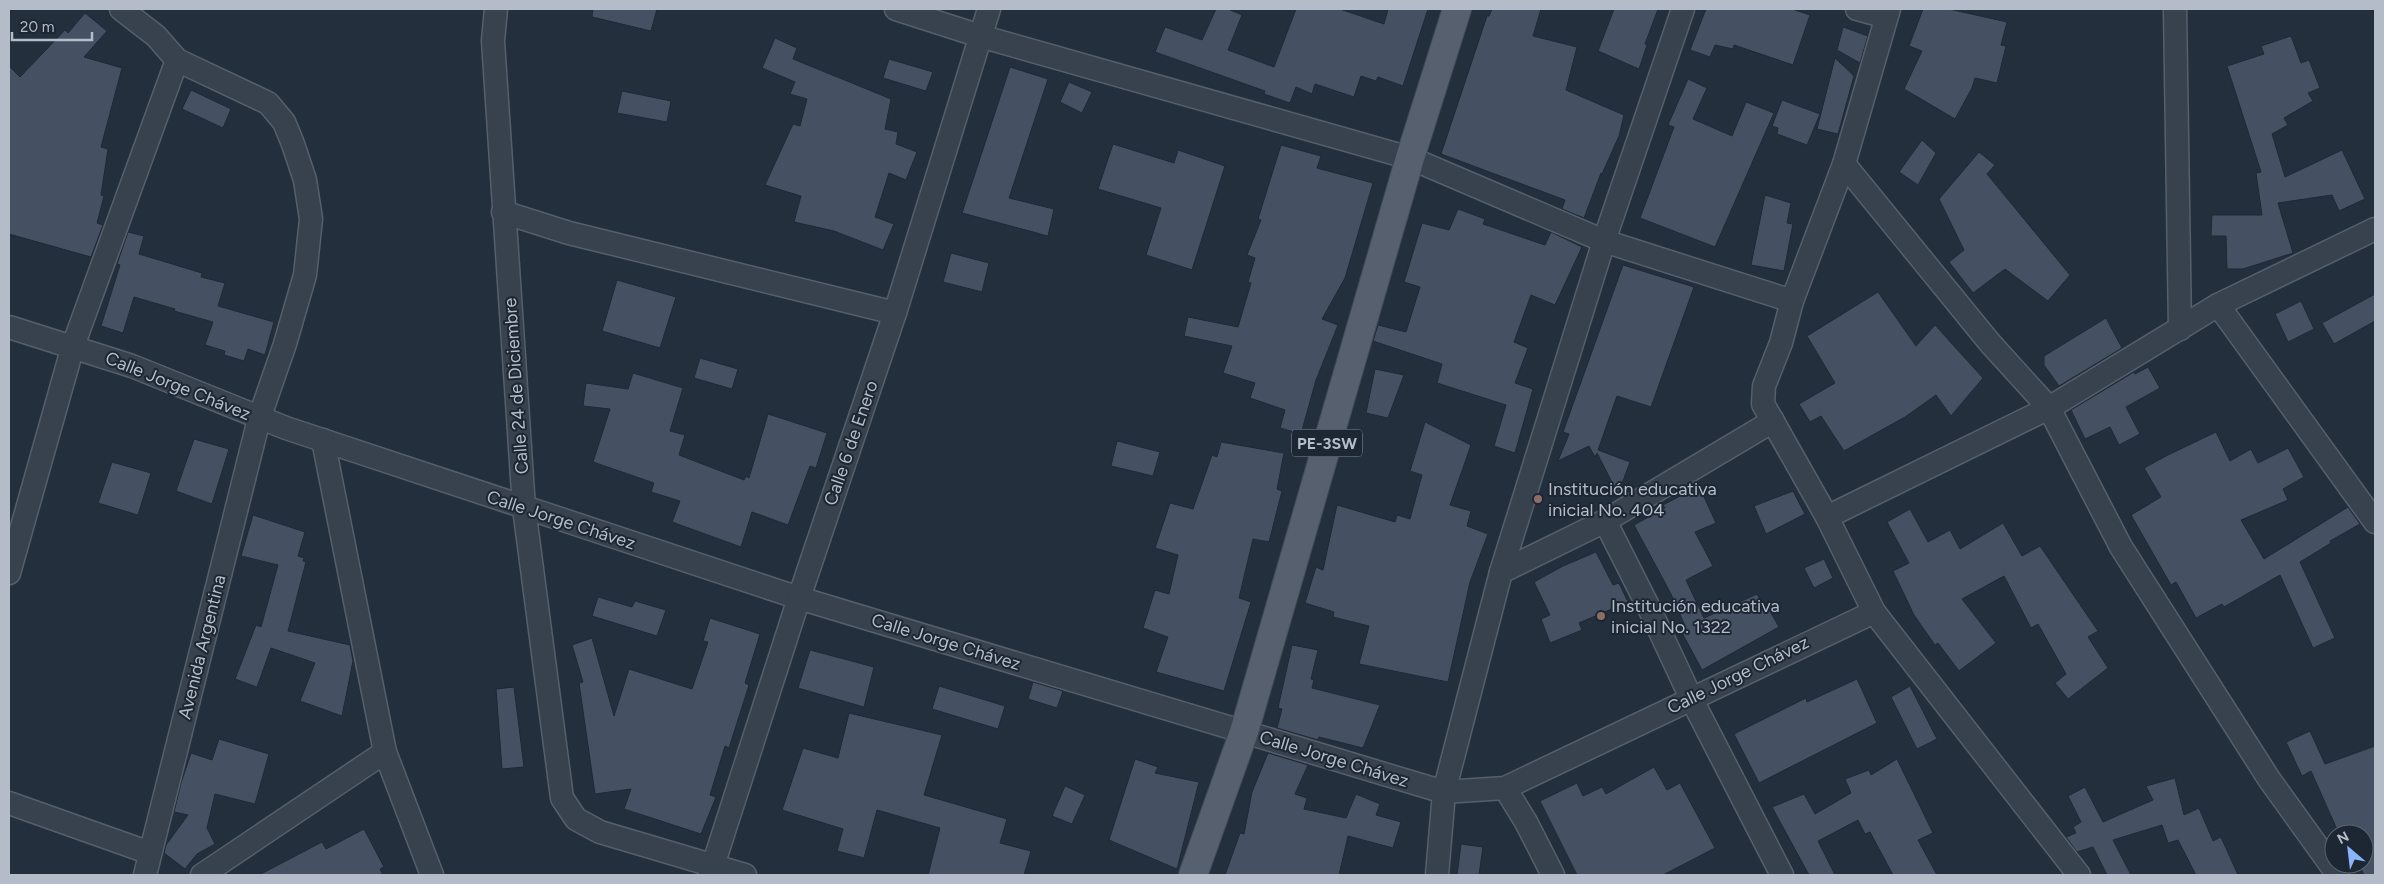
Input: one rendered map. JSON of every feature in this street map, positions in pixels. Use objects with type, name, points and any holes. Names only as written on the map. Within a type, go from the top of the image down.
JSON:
[{"type":"main road","name":"PE-3SW","points":[[1193,875],[1244,732],[1410,158],[1457,9]]},
{"type":"street","points":[[9,573],[73,346],[177,60],[156,36],[121,9]]},
{"type":"street","name":"Calle 24 de Diciembre","points":[[496,9],[493,40],[524,508],[562,798],[576,819],[600,832],[711,870]]},
{"type":"street","points":[[896,9],[980,36],[1410,158],[1604,241],[1792,301]]},
{"type":"street","name":"Calle 6 de Enero","points":[[711,870],[799,598],[895,313],[989,9]]},
{"type":"street","points":[[1437,875],[1444,792],[1501,572],[1604,241],[1683,9]]},
{"type":"street","points":[[1857,9],[1887,13],[1844,164],[1792,301],[1781,343],[1764,386],[1763,404],[1827,517],[1874,612],[2079,875]]},
{"type":"street","points":[[2175,9],[2180,329]]},
{"type":"street","name":"Avenida Argentina","points":[[145,875],[259,418],[285,344],[305,274],[311,218],[305,180],[284,122],[268,103],[177,60]]},
{"type":"street","points":[[1844,164],[1990,343],[2049,408],[2121,547],[2269,779],[2338,875]]},
{"type":"street","points":[[503,212],[569,233],[895,313]]},
{"type":"street","points":[[1827,517],[2049,408],[2218,305],[2375,228]]},
{"type":"street","points":[[2218,305],[2375,522]]},
{"type":"street","name":"Calle Jorge Chávez","points":[[9,327],[132,366],[259,418],[323,440],[799,598],[1444,792],[1505,788],[1874,612]]},
{"type":"street","points":[[1501,572],[1605,521],[1773,421]]},
{"type":"street","points":[[323,440],[385,752],[432,875]]},
{"type":"street","points":[[1605,521],[1650,610],[1691,698],[1782,875]]},
{"type":"street","points":[[202,875],[385,752]]},
{"type":"street","points":[[1505,788],[1526,822],[1554,875]]},
{"type":"street","points":[[9,803],[150,853]]},
{"type":"street","points":[[711,870],[745,875]]},
{"type":"building","points":[[593,9],[657,9],[651,31],[592,17]]},
{"type":"building","points":[[1216,9],[1228,9],[1242,15],[1228,50],[1274,67],[1296,9],[1340,9],[1384,24],[1388,9],[1428,9],[1403,86],[1378,77],[1376,81],[1361,76],[1354,97],[1315,84],[1312,94],[1296,87],[1290,103],[1264,94],[1265,91],[1155,52],[1165,27],[1202,40]]},
{"type":"building","points":[[1492,9],[1541,9],[1533,36],[1577,47],[1566,90],[1624,115],[1619,136],[1601,173],[1584,218],[1562,209],[1565,200],[1441,154],[1487,16],[1489,16]]},
{"type":"building","points":[[1614,9],[1658,9],[1645,44],[1647,45],[1639,69],[1598,51]]},
{"type":"building","points":[[1706,9],[1792,9],[1810,15],[1793,65],[1734,45],[1733,49],[1715,45],[1710,57],[1690,50]]},
{"type":"building","points":[[1923,9],[1949,9],[2007,22],[2001,45],[2006,46],[1997,83],[1975,78],[1972,88],[1955,119],[1904,89],[1922,51],[1909,46]]},
{"type":"building","points":[[85,13],[107,31],[84,57],[122,68],[101,147],[108,149],[101,195],[104,196],[97,223],[103,225],[91,257],[9,234],[9,66],[20,77],[65,30],[68,33]]},
{"type":"building","points":[[1843,27],[1868,36],[1860,63],[1837,50]]},
{"type":"building","points":[[2291,36],[2301,63],[2309,60],[2320,88],[2308,93],[2313,101],[2284,118],[2288,125],[2272,134],[2285,177],[2342,150],[2365,199],[2339,211],[2332,195],[2278,203],[2293,253],[2243,269],[2227,269],[2226,236],[2211,236],[2212,215],[2262,215],[2256,173],[2261,172],[2227,66],[2264,54],[2261,46]]},
{"type":"building","points":[[775,38],[797,48],[793,59],[891,99],[885,129],[898,132],[896,144],[917,152],[906,180],[889,173],[875,217],[894,224],[883,250],[834,231],[794,222],[801,196],[765,185],[793,124],[800,126],[807,99],[790,94],[795,82],[762,68]]},
{"type":"building","points":[[1835,58],[1854,76],[1838,134],[1817,129]]},
{"type":"building","points":[[889,59],[933,72],[926,91],[883,78]]},
{"type":"building","points":[[1010,67],[1048,79],[1009,198],[1054,209],[1048,236],[962,213]]},
{"type":"building","points":[[1688,79],[1707,88],[1693,119],[1732,136],[1746,102],[1774,113],[1715,247],[1640,218],[1674,127],[1668,125]]},
{"type":"building","points":[[1069,82],[1092,92],[1082,113],[1060,102]]},
{"type":"building","points":[[191,90],[231,109],[223,128],[182,109]]},
{"type":"building","points":[[622,91],[671,101],[667,122],[617,113]]},
{"type":"building","points":[[1782,100],[1820,114],[1807,145],[1777,134],[1778,128],[1772,126]]},
{"type":"building","points":[[1922,140],[1936,153],[1918,185],[1899,172]]},
{"type":"building","points":[[1113,144],[1174,163],[1178,150],[1225,166],[1192,270],[1146,255],[1161,208],[1098,189]]},
{"type":"building","points":[[1281,145],[1321,156],[1317,168],[1373,183],[1345,278],[1322,319],[1338,325],[1316,380],[1301,434],[1280,428],[1285,410],[1250,398],[1255,383],[1223,373],[1232,346],[1184,336],[1188,317],[1238,327],[1251,283],[1248,282],[1255,258],[1247,255],[1261,220],[1258,219]]},
{"type":"building","points":[[1979,152],[1995,165],[1987,174],[2070,275],[2048,301],[2005,269],[1973,293],[1949,262],[1964,250],[1939,199]]},
{"type":"building","points":[[1765,195],[1791,203],[1787,223],[1793,224],[1784,271],[1751,265]]},
{"type":"building","points":[[1458,209],[1485,219],[1483,224],[1545,245],[1551,232],[1582,247],[1555,305],[1531,295],[1514,342],[1528,348],[1515,383],[1533,389],[1515,453],[1494,446],[1506,405],[1437,383],[1442,364],[1373,341],[1378,325],[1406,332],[1420,287],[1404,282],[1422,223],[1449,230]]},
{"type":"building","points":[[128,232],[144,236],[139,254],[202,273],[201,277],[225,283],[218,306],[274,322],[265,355],[248,349],[244,361],[224,355],[225,351],[205,345],[213,322],[134,297],[123,333],[101,326],[120,265],[117,264]]},
{"type":"building","points":[[951,253],[989,263],[982,292],[943,282]]},
{"type":"building","points":[[1623,265],[1694,287],[1651,407],[1617,396],[1598,450],[1630,462],[1618,494],[1597,453],[1595,457],[1589,446],[1558,461],[1569,434],[1563,432]]},
{"type":"building","points":[[617,280],[676,297],[660,348],[602,331]]},
{"type":"building","points":[[1878,292],[1916,346],[1935,325],[1983,378],[1951,416],[1936,395],[1905,417],[1844,451],[1821,416],[1810,422],[1799,404],[1835,383],[1807,336]]},
{"type":"building","points":[[2375,294],[2375,321],[2334,344],[2322,323]]},
{"type":"building","points":[[2301,301],[2314,329],[2288,342],[2275,314]]},
{"type":"building","points":[[2106,318],[2122,348],[2059,386],[2044,365],[2044,356]]},
{"type":"building","points":[[700,358],[738,369],[732,389],[694,378]]},
{"type":"building","points":[[2148,367],[2160,388],[2126,407],[2140,434],[2119,445],[2110,427],[2085,439],[2071,410],[2134,372],[2135,374]]},
{"type":"building","points":[[1375,369],[1404,375],[1388,418],[1366,413]]},
{"type":"building","points":[[633,373],[683,388],[670,431],[685,435],[679,455],[744,480],[746,476],[749,478],[768,414],[827,433],[816,468],[810,466],[788,525],[752,512],[741,547],[672,522],[680,501],[651,492],[654,483],[593,462],[610,409],[583,406],[586,383],[628,389]]},
{"type":"building","points":[[1425,422],[1471,445],[1450,505],[1471,511],[1467,526],[1488,534],[1470,582],[1448,682],[1359,664],[1369,626],[1333,617],[1334,612],[1305,603],[1316,567],[1323,570],[1337,505],[1395,522],[1397,515],[1410,519],[1422,475],[1410,471]]},
{"type":"building","points":[[2216,432],[2230,461],[2251,449],[2258,463],[2288,448],[2304,477],[2283,489],[2288,500],[2241,520],[2264,559],[2348,507],[2360,524],[2330,541],[2331,543],[2300,562],[2335,638],[2313,648],[2280,575],[2224,607],[2222,604],[2196,618],[2176,582],[2171,585],[2131,515],[2161,497],[2144,468]]},
{"type":"building","points":[[194,439],[229,449],[212,504],[176,491]]},
{"type":"building","points":[[1117,441],[1160,452],[1153,476],[1111,466]]},
{"type":"building","points":[[1221,442],[1284,453],[1277,489],[1282,491],[1269,542],[1253,539],[1239,598],[1251,602],[1224,691],[1156,672],[1168,637],[1143,628],[1155,590],[1169,594],[1178,555],[1155,548],[1170,503],[1193,509],[1212,455],[1217,457]]},
{"type":"building","points":[[112,462],[151,473],[138,515],[98,503]]},
{"type":"building","points":[[1699,486],[1716,523],[1695,532],[1713,566],[1686,580],[1704,618],[1757,594],[1765,609],[1768,608],[1779,627],[1702,670],[1680,629],[1685,626],[1671,594],[1634,525],[1665,508],[1663,505]]},
{"type":"building","points":[[1793,491],[1805,514],[1766,534],[1754,506]]},
{"type":"building","points":[[1910,509],[1928,542],[1950,530],[1960,549],[2003,523],[2022,556],[2040,546],[2098,631],[2088,637],[2108,668],[2068,699],[2055,683],[2066,674],[2038,624],[2031,628],[2004,576],[1962,599],[1996,643],[1959,671],[1938,643],[1935,645],[1914,615],[1893,571],[1909,563],[1887,522]]},
{"type":"building","points":[[253,515],[305,532],[298,556],[304,558],[303,561],[306,562],[288,631],[350,645],[353,661],[342,716],[300,701],[315,663],[271,648],[257,687],[235,679],[256,625],[261,627],[278,565],[241,556]]},
{"type":"building","points":[[1596,552],[1613,585],[1619,583],[1628,602],[1579,623],[1582,630],[1550,643],[1541,619],[1550,615],[1534,582],[1563,566]]},
{"type":"building","points":[[1824,559],[1833,578],[1814,588],[1804,568]]},
{"type":"building","points":[[598,597],[632,607],[635,601],[666,610],[657,636],[592,616]]},
{"type":"building","points":[[710,618],[760,634],[745,683],[749,685],[729,748],[725,746],[710,795],[716,797],[701,834],[624,809],[631,789],[595,794],[579,683],[583,682],[572,645],[592,638],[614,716],[629,669],[692,689],[708,642],[703,641]]},
{"type":"building","points":[[1292,645],[1318,650],[1311,679],[1314,680],[1312,688],[1380,705],[1363,748],[1319,737],[1318,740],[1277,728],[1282,709],[1278,708]]},
{"type":"building","points":[[810,650],[874,667],[864,707],[798,688]]},
{"type":"building","points":[[1857,679],[1877,723],[1759,783],[1734,734],[1806,698],[1807,702]]},
{"type":"building","points":[[1033,682],[1063,691],[1057,708],[1028,699]]},
{"type":"building","points":[[939,686],[1005,706],[998,729],[932,709]]},
{"type":"building","points":[[1910,686],[1937,739],[1917,749],[1891,697]]},
{"type":"building","points":[[514,687],[524,767],[502,769],[496,689]]},
{"type":"building","points":[[849,713],[942,735],[924,795],[1007,819],[1000,843],[1031,851],[1024,875],[928,875],[940,828],[877,810],[864,858],[837,851],[843,829],[782,810],[803,748],[838,758]]},
{"type":"building","points":[[2310,731],[2325,764],[2375,746],[2375,875],[2364,874],[2374,874],[2374,824],[2335,824],[2311,771],[2302,776],[2286,742]]},
{"type":"building","points":[[219,739],[269,754],[255,804],[215,794],[207,828],[215,844],[197,854],[185,869],[164,853],[166,845],[188,815],[174,812],[181,783],[191,753],[212,760]]},
{"type":"building","points":[[1268,753],[1308,765],[1295,794],[1307,798],[1304,809],[1346,818],[1356,794],[1380,804],[1376,815],[1401,822],[1393,848],[1348,836],[1339,875],[1225,875],[1240,833],[1244,834],[1252,792]]},
{"type":"building","points":[[1135,759],[1158,767],[1155,773],[1199,782],[1177,869],[1109,840]]},
{"type":"building","points":[[1897,759],[1933,833],[1918,840],[1937,875],[1893,875],[1870,832],[1865,834],[1858,820],[1818,841],[1835,875],[1809,875],[1772,807],[1804,794],[1815,814],[1851,793],[1845,779],[1869,770],[1871,775]]},
{"type":"building","points":[[1654,767],[1667,790],[1680,783],[1715,848],[1663,875],[1577,875],[1540,801],[1577,783],[1583,796],[1602,787],[1606,794]]},
{"type":"building","points":[[2175,778],[2184,815],[2199,808],[2213,841],[2221,837],[2238,875],[2196,875],[2178,840],[2168,843],[2162,825],[2113,840],[2131,875],[2107,875],[2093,847],[2077,852],[2066,837],[2076,833],[2073,827],[2081,822],[2068,796],[2085,787],[2103,822],[2153,800],[2146,786]]},
{"type":"building","points":[[1065,786],[1085,795],[1072,824],[1052,816]]},
{"type":"building","points":[[364,829],[384,867],[380,869],[383,875],[259,875],[322,842],[326,849]]},
{"type":"building","points":[[1461,844],[1483,847],[1479,875],[1457,875]]},
{"type":"place","name":"Institución educativa inicial No. 404","points":[[1538,499]]},
{"type":"place","name":"Institución educativa inicial No. 1322","points":[[1601,616]]}]
